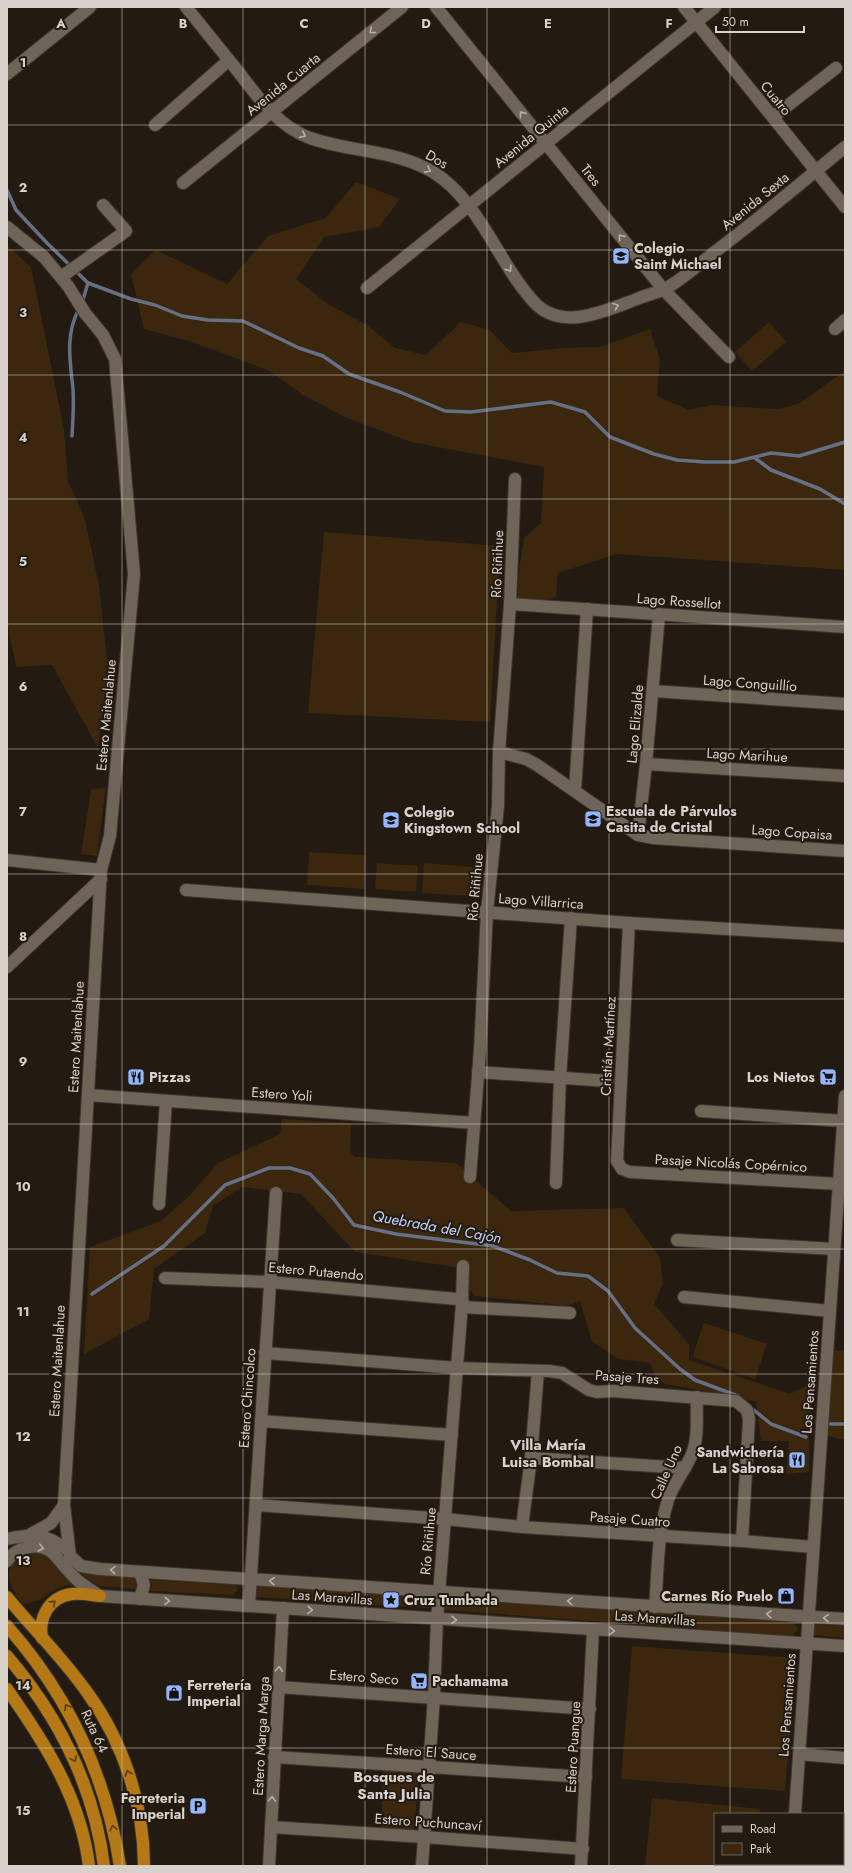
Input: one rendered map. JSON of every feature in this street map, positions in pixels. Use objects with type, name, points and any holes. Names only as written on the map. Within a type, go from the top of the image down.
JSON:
[{"type":"highway","points":[[42,1638],[42,1619],[52,1603],[65,1595],[73,1594],[100,1596]]},
{"type":"highway","points":[[7,1597],[88,1694],[101,1712],[128,1773],[140,1817],[144,1866]]},
{"type":"highway","name":"Ruta 64","points":[[7,1626],[32,1655],[56,1688],[82,1736],[93,1761],[110,1812],[120,1866]]},
{"type":"highway","points":[[7,1656],[37,1694],[63,1734],[90,1801],[97,1825],[104,1866]]},
{"type":"highway","points":[[7,1689],[40,1737],[62,1776],[78,1817],[89,1866]]},
{"type":"street","points":[[7,74],[90,7]]},
{"type":"street","name":"Dos","points":[[186,7],[271,113],[291,129],[312,139],[403,159],[423,167],[444,180],[468,206],[518,283],[539,307],[552,315],[565,318],[579,317],[612,308],[663,290]]},
{"type":"street","name":"Avenida Cuarta","points":[[183,183],[402,7]]},
{"type":"street","name":"Tres","points":[[436,7],[663,290],[729,357]]},
{"type":"street","name":"Cuatro","points":[[684,7],[845,207]]},
{"type":"street","name":"Avenida Quinta","points":[[366,288],[715,7]]},
{"type":"street","points":[[155,125],[229,60]]},
{"type":"street","points":[[773,117],[836,68]]},
{"type":"street","name":"Avenida Sexta","points":[[663,290],[729,241],[845,147]]},
{"type":"street","points":[[61,277],[126,231],[103,205]]},
{"type":"street","name":"Estero Maitenlahue","points":[[7,227],[44,257],[61,277],[85,313],[103,335],[115,359],[134,574],[110,836],[101,874],[64,1504],[68,1550]]},
{"type":"street","points":[[835,329],[845,320]]},
{"type":"street","name":"Río Riñihue","points":[[470,1177],[478,1072],[487,912],[498,806],[498,752],[510,604],[515,479]]},
{"type":"street","name":"Lago Rossellot","points":[[510,604],[845,627]]},
{"type":"street","points":[[575,791],[587,609]]},
{"type":"street","name":"Lago Elizalde","points":[[638,835],[653,691],[659,615]]},
{"type":"street","name":"Lago Conguillío","points":[[653,691],[845,704]]},
{"type":"street","name":"Lago Copaisa","points":[[498,752],[526,759],[638,835],[653,838],[845,851]]},
{"type":"street","name":"Lago Marihue","points":[[646,764],[845,776]]},
{"type":"street","points":[[7,860],[101,874]]},
{"type":"street","points":[[7,967],[101,874]]},
{"type":"street","name":"Lago Villarrica","points":[[186,890],[571,918],[629,924],[845,936]]},
{"type":"street","points":[[556,1183],[560,1078],[571,918]]},
{"type":"street","name":"Cristián Martínez","points":[[622,1169],[617,1161],[629,924]]},
{"type":"street","points":[[478,1072],[607,1081]]},
{"type":"street","name":"Estero Yoli","points":[[88,1095],[474,1123]]},
{"type":"street","name":"Los Pensamientos","points":[[795,1813],[845,1096]]},
{"type":"street","points":[[159,1204],[166,1101]]},
{"type":"street","points":[[701,1111],[843,1120]]},
{"type":"street","name":"Pasaje Nicolás Copérnico","points":[[622,1169],[630,1172],[839,1184]]},
{"type":"street","name":"Estero Chincolco","points":[[249,1606],[276,1192]]},
{"type":"street","points":[[677,1240],[834,1248]]},
{"type":"street","name":"Río Riñihue","points":[[422,1866],[434,1697],[437,1619],[462,1304],[463,1266]]},
{"type":"street","name":"Estero Putaendo","points":[[165,1278],[270,1282],[457,1299],[462,1304],[570,1313]]},
{"type":"street","points":[[684,1297],[830,1311]]},
{"type":"street","name":"Pasaje Tres","points":[[266,1353],[457,1368],[562,1373],[589,1390],[596,1392],[613,1391],[736,1401],[747,1410],[749,1419],[742,1541]]},
{"type":"street","points":[[522,1527],[531,1458],[538,1371]]},
{"type":"street","name":"Calle Uno","points":[[655,1607],[660,1536],[672,1488],[692,1454],[696,1438],[697,1397]]},
{"type":"street","points":[[261,1421],[452,1435]]},
{"type":"street","points":[[531,1458],[685,1468]]},
{"type":"street","points":[[31,1534],[51,1523],[64,1504]]},
{"type":"street","name":"Pasaje Cuatro","points":[[256,1505],[445,1518],[522,1527],[813,1547]]},
{"type":"street","name":"Las Maravillas","points":[[7,1539],[31,1534],[51,1539],[68,1550],[73,1560],[81,1566],[140,1572],[845,1619]]},
{"type":"street","points":[[7,1561],[12,1554],[25,1547],[43,1548],[53,1554],[77,1580],[100,1596]]},
{"type":"street","points":[[140,1572],[144,1585],[140,1599]]},
{"type":"street","name":"Las Maravillas","points":[[100,1596],[845,1646]]},
{"type":"street","name":"Estero Marga Marga","points":[[269,1866],[283,1608]]},
{"type":"street","name":"Estero Puangue","points":[[581,1866],[593,1629]]},
{"type":"street","name":"Estero Seco","points":[[278,1687],[590,1709]]},
{"type":"street","points":[[799,1754],[845,1758]]},
{"type":"street","name":"Estero El Sauce","points":[[274,1757],[586,1777]]},
{"type":"street","name":"Estero Puchuncaví","points":[[271,1827],[583,1849]]},
{"type":"green space","points":[[356,182],[400,199],[379,227],[324,237],[296,279],[328,304],[367,325],[395,348],[426,355],[461,322],[490,330],[512,353],[564,348],[600,347],[650,329],[660,360],[657,396],[689,410],[712,405],[777,409],[798,404],[845,371],[845,570],[616,554],[558,573],[556,597],[540,601],[518,598],[518,576],[524,538],[541,523],[544,467],[411,442],[347,418],[303,395],[270,371],[189,341],[144,329],[131,274],[156,250],[227,284],[268,236],[326,218]]},
{"type":"green space","points":[[7,245],[31,267],[64,429],[68,481],[85,519],[99,586],[108,670],[98,748],[52,665],[16,667],[7,622]]},
{"type":"green space","points":[[769,322],[786,342],[752,371],[735,352]]},
{"type":"green space","points":[[324,532],[500,546],[490,722],[308,713]]},
{"type":"green space","points":[[106,787],[97,856],[81,854],[91,790]]},
{"type":"green space","points":[[309,852],[366,855],[364,889],[307,885]]},
{"type":"green space","points":[[377,863],[418,866],[416,892],[375,889]]},
{"type":"green space","points":[[424,863],[473,867],[471,896],[422,893]]},
{"type":"green space","points":[[282,1119],[351,1123],[350,1152],[356,1157],[456,1163],[511,1211],[624,1208],[660,1258],[663,1284],[654,1304],[689,1344],[689,1360],[790,1394],[810,1384],[810,1417],[829,1419],[832,1351],[845,1350],[845,1440],[828,1436],[828,1427],[809,1424],[809,1472],[786,1474],[789,1441],[761,1441],[756,1402],[718,1393],[665,1384],[656,1378],[650,1363],[618,1359],[592,1341],[580,1301],[568,1306],[474,1296],[455,1267],[355,1252],[301,1194],[242,1187],[213,1206],[205,1233],[154,1269],[149,1319],[84,1354],[90,1247],[161,1221],[189,1196],[218,1163],[280,1134]]},
{"type":"green space","points":[[704,1323],[767,1344],[755,1379],[692,1357]]},
{"type":"green space","points":[[29,1551],[41,1551],[50,1557],[80,1587],[68,1585],[54,1590],[40,1600],[23,1604],[13,1589],[9,1575],[13,1562]]},
{"type":"green space","points":[[80,1573],[135,1578],[140,1585],[135,1589],[98,1586]]},
{"type":"green space","points":[[150,1580],[236,1585],[238,1590],[233,1595],[149,1591],[152,1586]]},
{"type":"green space","points":[[256,1586],[431,1597],[429,1608],[256,1597]]},
{"type":"green space","points":[[446,1598],[794,1622],[798,1629],[792,1636],[445,1610]]},
{"type":"green space","points":[[814,1624],[845,1626],[845,1638],[813,1635]]},
{"type":"green space","points":[[632,1646],[796,1658],[785,1791],[621,1779]]},
{"type":"green space","points":[[383,1770],[419,1772],[414,1832],[381,1829]]},
{"type":"green space","points":[[652,1798],[760,1809],[760,1813],[714,1813],[714,1865],[754,1866],[645,1866]]},
{"type":"waterway","points":[[7,190],[16,210],[88,283],[131,299],[155,305],[182,316],[208,320],[243,321],[299,348],[323,356],[349,374],[400,392],[445,411],[471,412],[551,402],[585,412],[610,437],[654,454],[677,460],[734,462],[771,453],[799,456],[845,442]]},
{"type":"waterway","points":[[82,303],[88,283]]},
{"type":"waterway","points":[[72,436],[73,389],[70,338],[79,309]]},
{"type":"waterway","points":[[755,458],[771,470],[820,489],[845,504]]},
{"type":"waterway","name":"Quebrada del Cajón","points":[[92,1294],[164,1246],[225,1185],[269,1168],[290,1168],[310,1174],[333,1198],[354,1225],[396,1234],[493,1246],[530,1260],[557,1273],[588,1276],[608,1291],[635,1328],[680,1369],[695,1380],[738,1396]]},
{"type":"waterway","name":"Quebrada del Cajón","points":[[750,1407],[771,1424],[806,1437]]},
{"type":"waterway","points":[[830,1424],[845,1424]]},
{"type":"place","name":"Colegio Saint Michael","points":[[621,256]]},
{"type":"place","name":"Escuela de Párvulos Casita de Cristal","points":[[593,819]]},
{"type":"place","name":"Colegio Kingstown School","points":[[391,820]]},
{"type":"place","name":"Pizzas","points":[[136,1077]]},
{"type":"place","name":"Los Nietos","points":[[828,1077]]},
{"type":"place","name":"Sandwichería La Sabrosa","points":[[797,1460]]},
{"type":"place","name":"Carnes Río Puelo","points":[[786,1596]]},
{"type":"place","name":"Cruz Tumbada","points":[[391,1600]]},
{"type":"place","name":"Pachamama","points":[[419,1681]]},
{"type":"place","name":"Ferretería Imperial","points":[[174,1693]]},
{"type":"place","name":"Ferreteria Imperial","points":[[198,1806]]},
{"type":"district","name":"Villa María Luisa Bombal","points":[[548,1454]]},
{"type":"district","name":"Bosques de Santa Julia","points":[[394,1786]]}]
